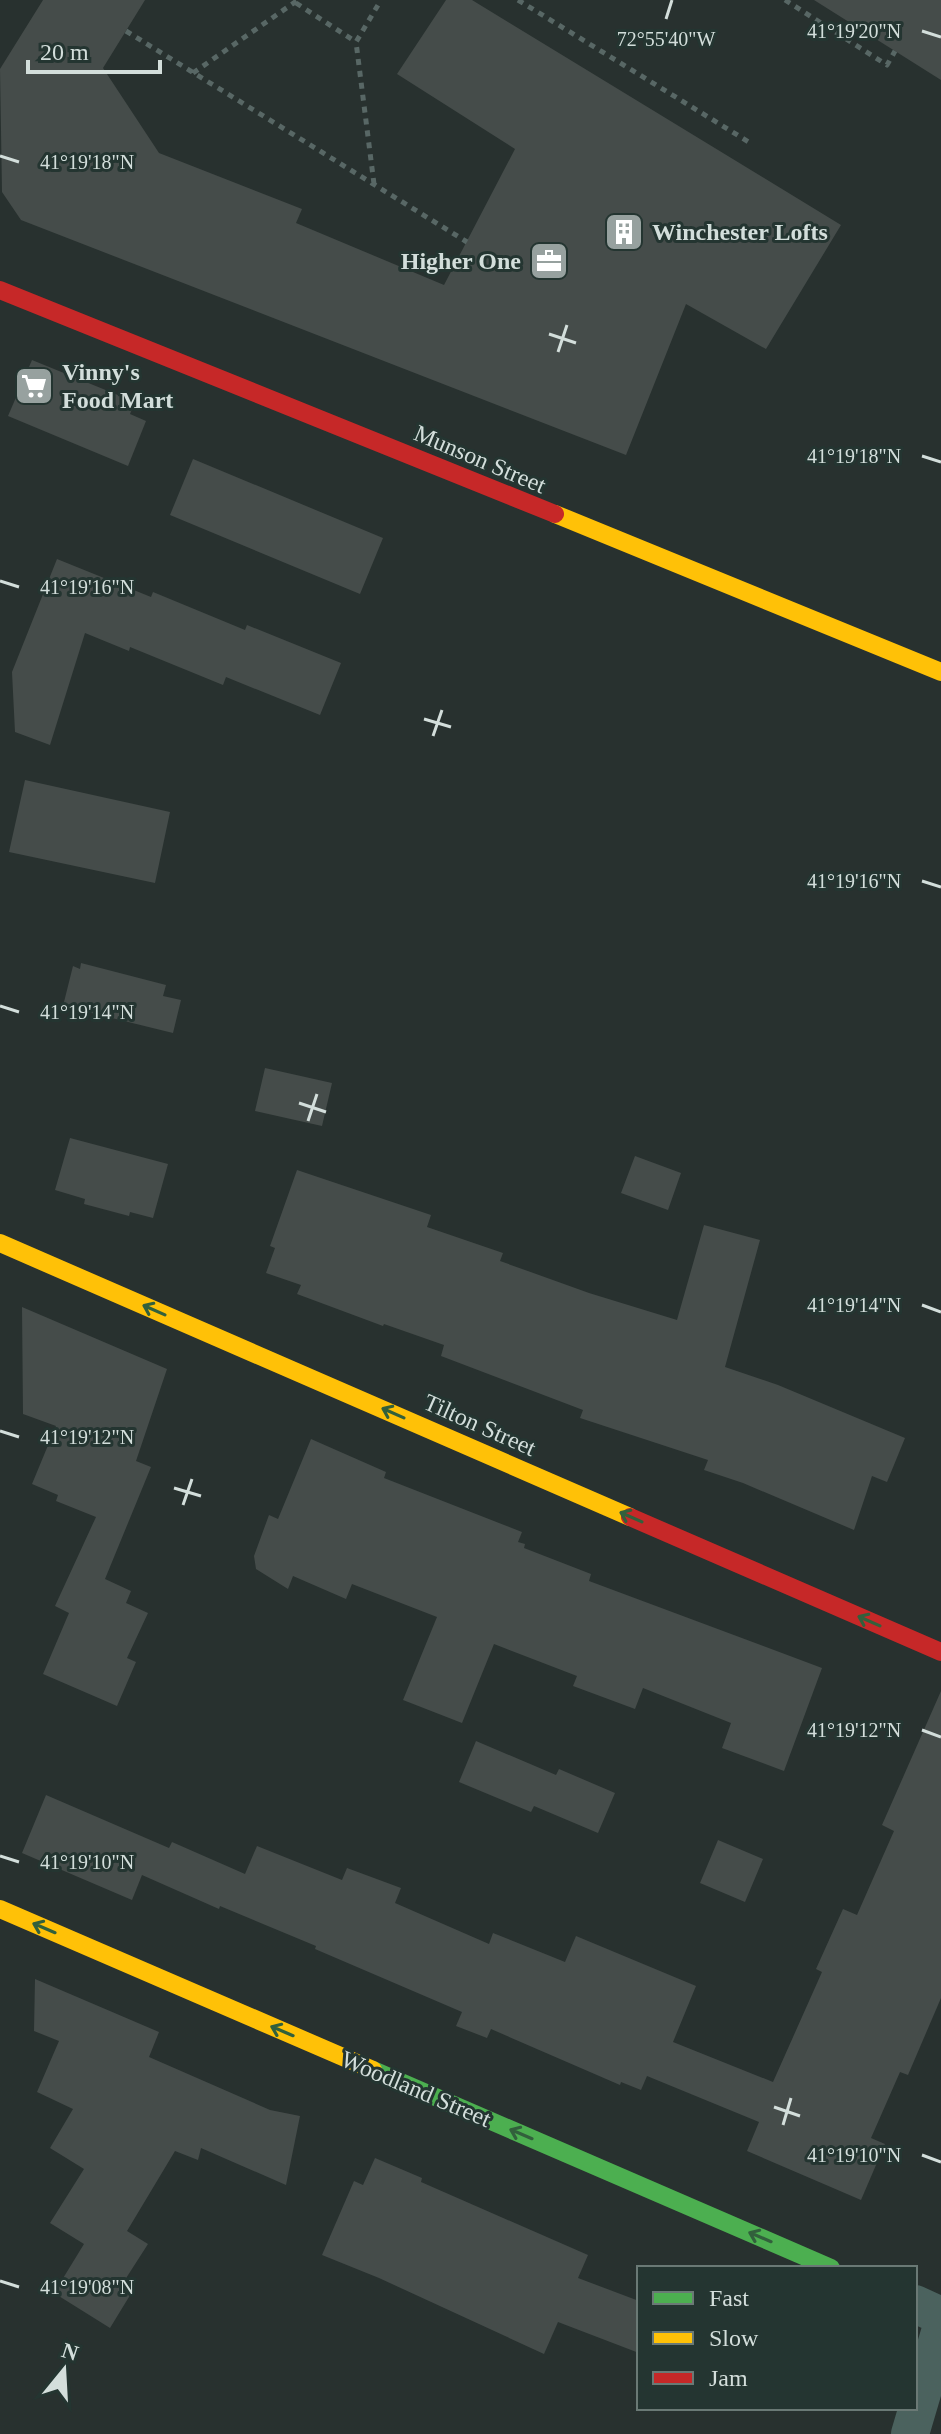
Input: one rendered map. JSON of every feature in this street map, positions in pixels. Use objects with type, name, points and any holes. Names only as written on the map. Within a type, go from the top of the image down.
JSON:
[{"type":"street","name":"Munson Street","points":[[0,290],[317,416],[941,672]]},
{"type":"street","name":"Tilton Street","points":[[0,1243],[941,1652]]},
{"type":"street","name":"Woodland Street","points":[[0,1909],[826,2266]]},
{"type":"street","points":[[917,2305],[941,2316]]},
{"type":"street","points":[[910,2434],[941,2329]]},
{"type":"path","points":[[374,185],[356,42],[381,0]]},
{"type":"path","points":[[518,0],[752,144]]},
{"type":"path","points":[[785,0],[887,65],[895,51]]},
{"type":"path","points":[[193,73],[297,2],[356,42]]},
{"type":"path","points":[[126,31],[467,242]]},
{"type":"building","name":"Winchester Lofts","points":[[43,0],[145,0],[103,68],[159,153],[302,209],[296,223],[444,285],[515,149],[397,74],[446,0],[472,0],[841,225],[766,349],[686,304],[626,455],[21,220],[2,192],[0,69]]},
{"type":"building","points":[[814,0],[941,0],[941,80]]},
{"type":"building","points":[[32,360],[135,402],[130,414],[146,421],[128,466],[8,416]]},
{"type":"building","points":[[193,459],[383,538],[360,594],[170,515]]},
{"type":"building","points":[[57,559],[151,597],[153,592],[245,630],[247,625],[341,663],[320,715],[226,677],[223,685],[130,647],[129,651],[85,633],[50,745],[15,732],[12,672]]},
{"type":"building","points":[[25,780],[170,812],[155,883],[9,852]]},
{"type":"building","points":[[81,963],[166,985],[163,996],[181,1000],[173,1033],[63,1006],[73,966],[80,969]]},
{"type":"building","points":[[265,1068],[332,1083],[322,1126],[255,1111]]},
{"type":"building","points":[[70,1138],[168,1164],[153,1218],[130,1212],[129,1216],[84,1204],[85,1199],[55,1190]]},
{"type":"building","points":[[635,1156],[681,1173],[668,1210],[621,1193]]},
{"type":"building","points":[[297,1170],[431,1215],[427,1227],[503,1253],[500,1261],[677,1320],[704,1225],[760,1240],[725,1367],[778,1385],[905,1438],[887,1482],[872,1476],[854,1530],[743,1483],[704,1470],[708,1460],[580,1418],[583,1410],[441,1356],[444,1345],[297,1294],[301,1285],[266,1273],[275,1248],[270,1246]]},
{"type":"building","points":[[22,1307],[167,1369],[136,1461],[151,1467],[105,1579],[131,1591],[126,1603],[148,1613],[127,1658],[136,1662],[117,1706],[43,1674],[69,1613],[55,1606],[96,1517],[56,1501],[58,1495],[32,1484],[56,1426],[23,1414]]},
{"type":"building","points":[[311,1439],[386,1472],[384,1478],[522,1532],[518,1542],[525,1544],[524,1548],[591,1574],[589,1581],[822,1668],[784,1771],[722,1748],[731,1723],[643,1688],[635,1709],[573,1686],[577,1676],[494,1644],[462,1723],[403,1700],[437,1617],[352,1584],[346,1599],[293,1576],[288,1589],[256,1569],[254,1556],[269,1515],[278,1519]]},
{"type":"building","points":[[941,1691],[941,1998],[908,2075],[900,2072],[871,2138],[885,2144],[861,2200],[747,2151],[759,2122],[647,2076],[641,2090],[621,2082],[620,2085],[491,2029],[487,2038],[456,2026],[462,2012],[315,1949],[316,1946],[142,1875],[132,1900],[22,1853],[46,1795],[169,1848],[172,1842],[245,1874],[257,1846],[342,1880],[347,1868],[401,1888],[395,1903],[489,1944],[493,1933],[565,1962],[576,1936],[696,1986],[673,2042],[773,2082],[822,1972],[816,1969],[843,1909],[857,1915],[894,1831],[882,1825]]},
{"type":"building","points":[[476,1741],[556,1775],[559,1769],[615,1793],[598,1833],[534,1806],[531,1812],[459,1782]]},
{"type":"building","points":[[718,1840],[763,1859],[745,1902],[700,1883]]},
{"type":"building","points":[[35,1979],[159,2032],[149,2057],[270,2110],[300,2116],[286,2185],[201,2148],[198,2160],[175,2151],[127,2231],[148,2244],[121,2286],[132,2292],[110,2328],[54,2293],[84,2244],[50,2223],[84,2169],[50,2148],[73,2109],[37,2092],[59,2041],[34,2031]]},
{"type":"building","points":[[375,2158],[422,2178],[421,2182],[588,2255],[578,2278],[637,2300],[637,2352],[558,2322],[544,2354],[322,2255],[354,2181],[363,2185]]},
{"type":"traffic: fast","points":[[373,2070],[826,2266]]},
{"type":"traffic: slow","points":[[555,514],[941,672]]},
{"type":"traffic: slow","points":[[0,1243],[630,1517]]},
{"type":"traffic: slow","points":[[0,1909],[373,2070]]},
{"type":"traffic: jam","points":[[0,290],[555,514]]},
{"type":"traffic: jam","points":[[630,1517],[941,1652]]},
{"type":"place","name":"Winchester Lofts","points":[[624,232]]},
{"type":"place","name":"Higher One","points":[[549,261]]},
{"type":"place","name":"Vinny's Food Mart","points":[[34,386]]}]
